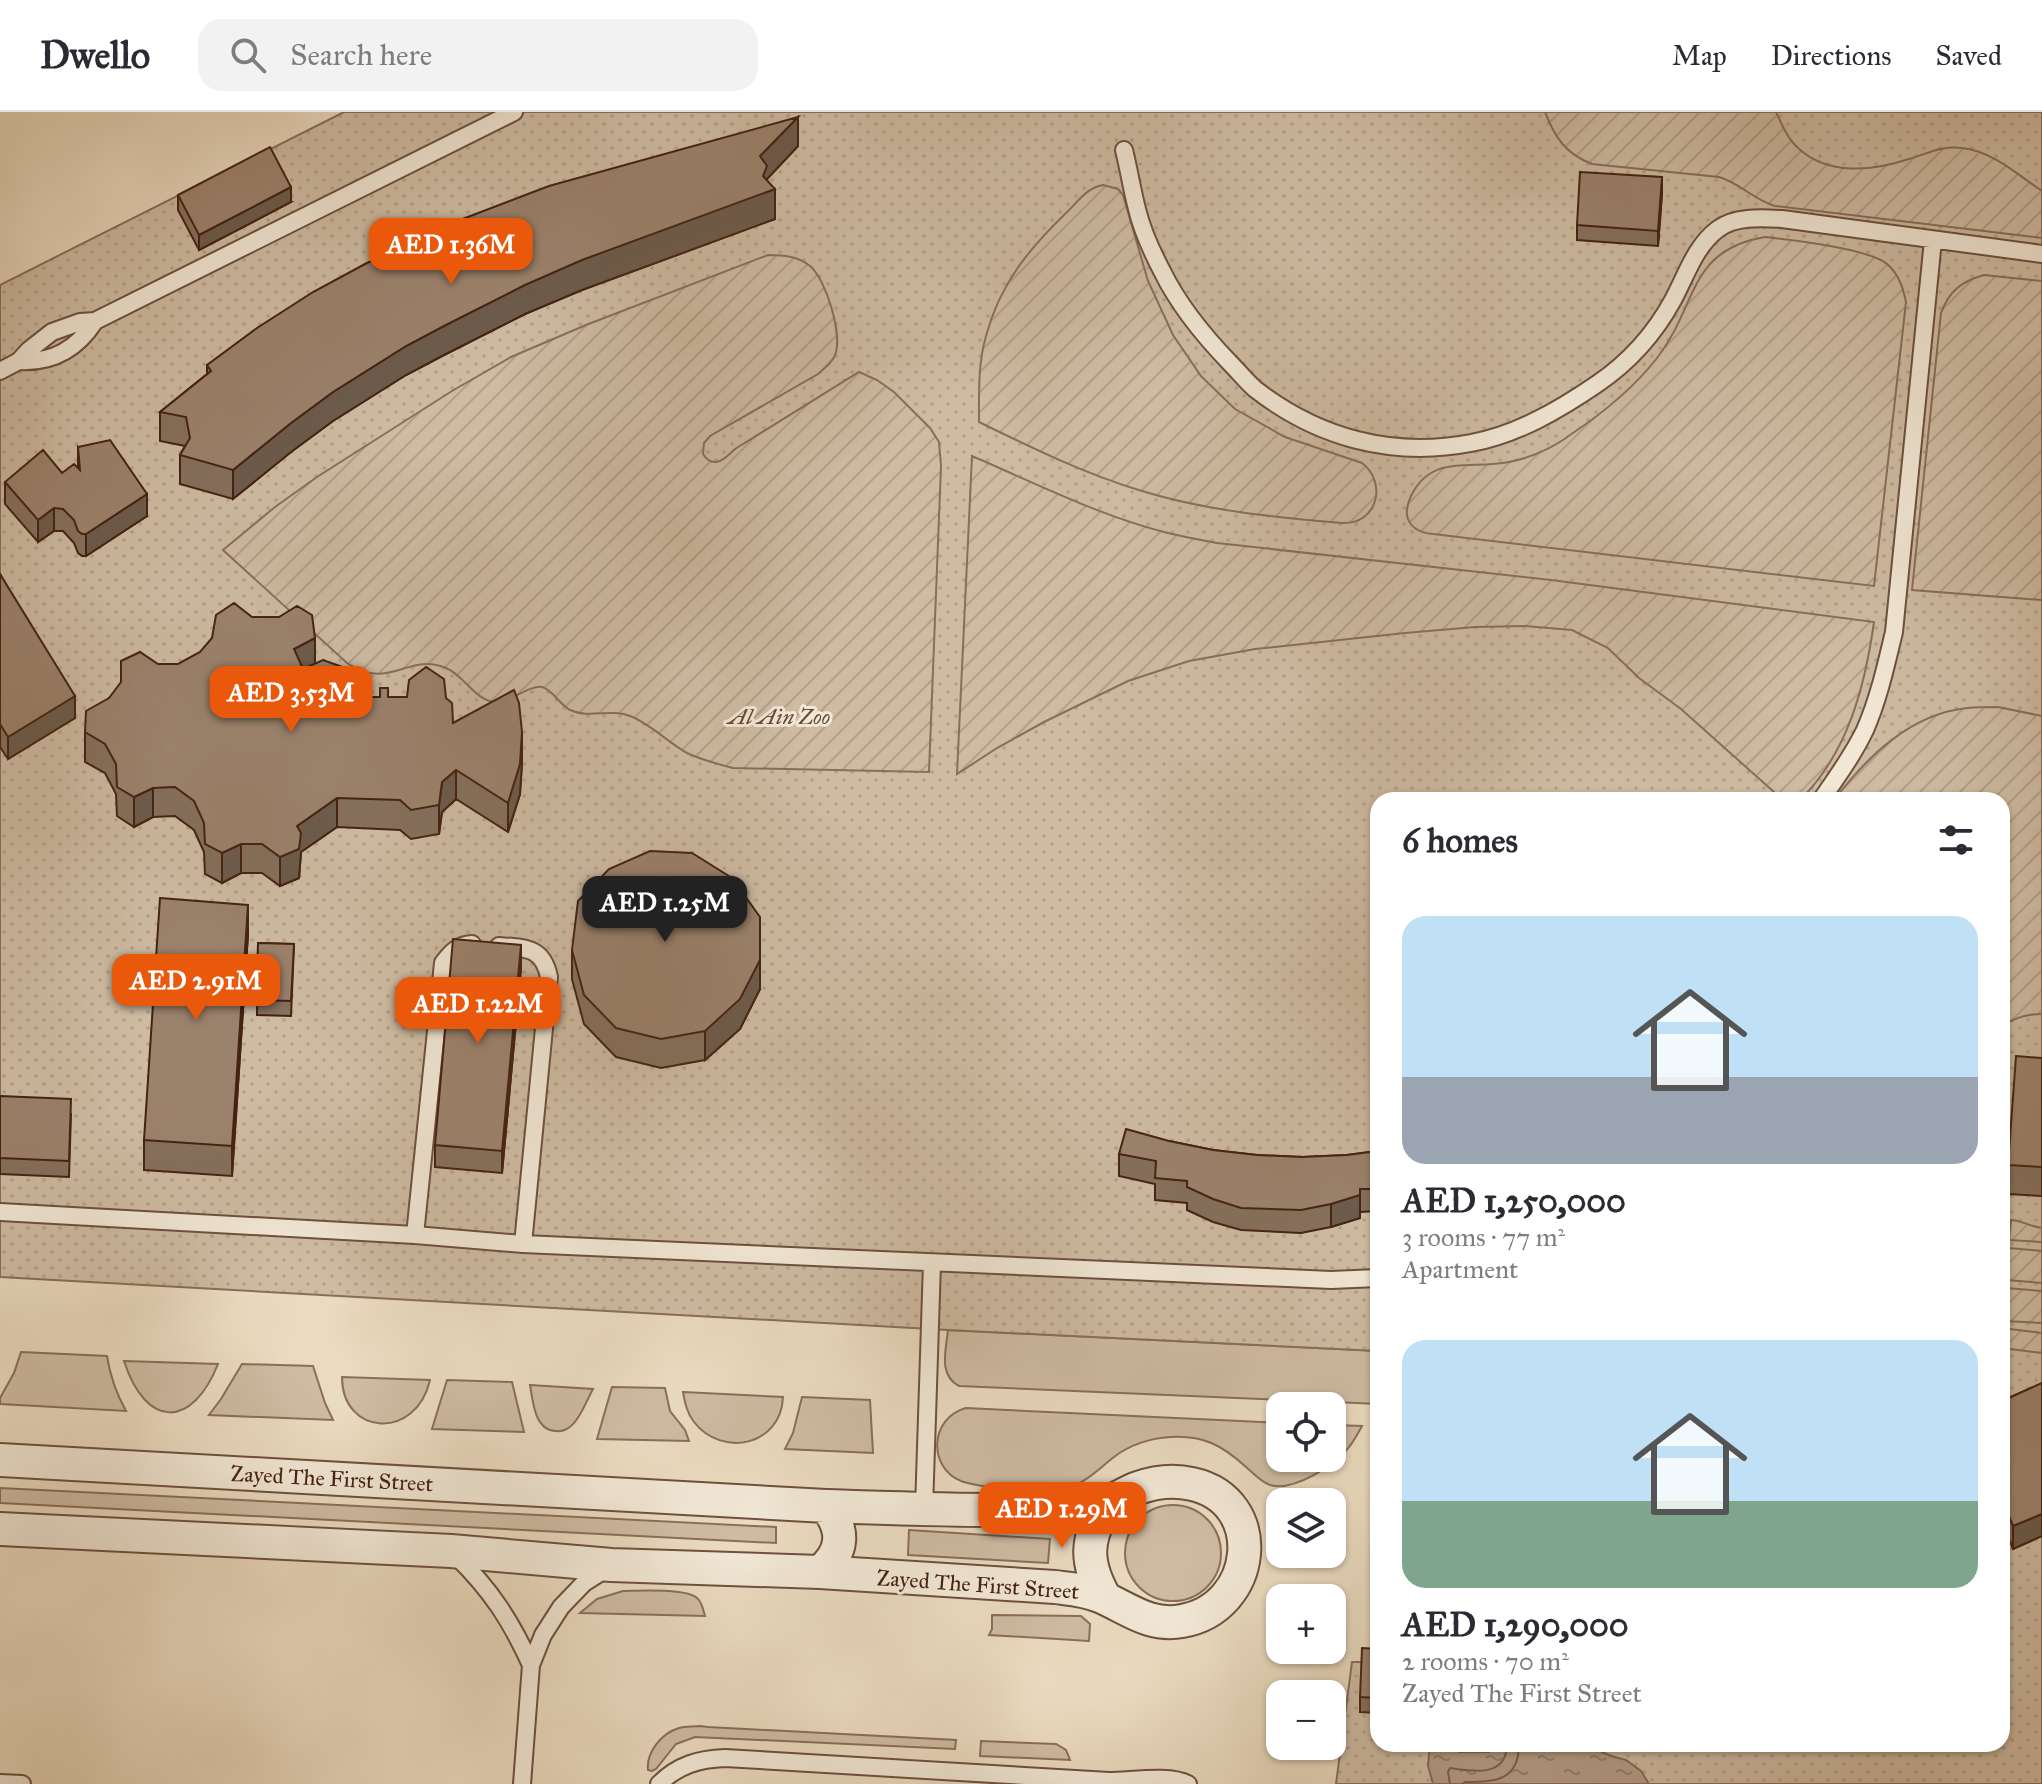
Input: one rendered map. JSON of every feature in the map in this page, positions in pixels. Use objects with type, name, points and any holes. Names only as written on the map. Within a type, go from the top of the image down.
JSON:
[{"type":"street","name":"Zayed The First Street","points":[[0,1460],[924,1509],[1060,1511],[1107,1503],[1137,1488],[1153,1484],[1190,1483],[1211,1489],[1226,1502],[1244,1536],[1245,1551],[1238,1580],[1216,1606],[1199,1616],[1162,1622],[1143,1618],[1105,1598],[1055,1587],[820,1572],[611,1565],[451,1551],[0,1529]]},
{"type":"street","points":[[1105,1598],[1095,1580],[1090,1560],[1091,1540],[1097,1520],[1107,1503]]},
{"type":"street","points":[[820,1572],[830,1564],[840,1541],[839,1527],[826,1506]]},
{"type":"lane","points":[[0,371],[19,361],[52,332],[80,322],[95,321],[514,112]]},
{"type":"lane","points":[[1124,150],[1137,211],[1149,242],[1179,302],[1201,333],[1253,387],[1286,410],[1323,430],[1361,442],[1405,449],[1473,443],[1505,433],[1537,420],[1598,384],[1626,362],[1651,334],[1671,304],[1698,251],[1716,229],[1726,223],[1761,218],[1782,219],[2042,254]]},
{"type":"lane","points":[[1826,792],[1865,730],[1882,684],[1894,632],[1933,240]]},
{"type":"lane","points":[[19,361],[35,362],[64,354],[76,345],[95,321]]},
{"type":"lane","points":[[415,1235],[443,963],[451,952],[463,945],[523,948],[540,955],[547,965],[549,977],[523,1244]]},
{"type":"lane","points":[[0,1212],[523,1244],[1331,1280],[1370,1278]]},
{"type":"lane","points":[[924,1509],[932,1263]]},
{"type":"lane","points":[[451,1551],[498,1602],[531,1665]]},
{"type":"lane","points":[[522,1784],[531,1665],[543,1635],[561,1607],[584,1583],[611,1565]]},
{"type":"lane","points":[[659,1784],[675,1770],[691,1762],[725,1758],[1109,1781],[1166,1779],[1188,1784]]},
{"type":"lane","points":[[0,1783],[22,1784]]},
{"type":"green space","name":"Al Ain Zoo","points":[[344,112],[2042,112],[2042,1784],[1336,1784],[1339,1760],[1346,1760],[1346,1708],[1352,1662],[1370,1662],[1370,1752],[2010,1752],[2010,792],[1370,792],[1370,1351],[0,1277],[0,285]]},
{"type":"green space","points":[[1545,112],[1776,112],[1798,148],[1810,157],[1837,167],[1881,166],[1948,148],[1973,150],[2004,165],[2042,191],[2042,238],[1775,206],[1719,177],[1592,164],[1562,144]]},
{"type":"green space","points":[[1103,185],[1118,189],[1123,195],[1148,281],[1173,335],[1201,376],[1235,409],[1285,437],[1362,463],[1375,481],[1376,491],[1371,510],[1364,517],[1342,523],[1241,512],[1166,498],[1079,469],[979,422],[983,346],[1007,284],[1052,227],[1087,192]]},
{"type":"green space","points":[[1765,237],[1864,253],[1887,264],[1900,282],[1906,302],[1874,586],[1429,534],[1412,526],[1407,516],[1411,496],[1430,474],[1441,468],[1495,464],[1533,455],[1563,440],[1606,409],[1657,358],[1707,267],[1721,254],[1740,244]]},
{"type":"green space","points":[[768,255],[795,258],[816,273],[835,321],[835,355],[818,374],[710,436],[704,443],[703,454],[715,462],[723,459],[859,372],[894,392],[930,428],[939,442],[941,466],[929,772],[733,768],[687,753],[630,716],[577,713],[542,687],[531,688],[496,702],[482,698],[452,671],[432,664],[387,673],[362,671],[347,663],[223,550],[317,477],[511,357]]},
{"type":"green space","points":[[1984,275],[2042,281],[2042,600],[1912,590],[1941,313],[1957,288]]},
{"type":"green space","points":[[972,456],[1118,518],[1217,543],[1551,580],[1874,622],[1852,717],[1831,761],[1807,792],[1774,792],[1608,648],[1572,630],[1525,626],[1405,633],[1255,649],[1189,661],[1128,681],[1044,722],[957,774]]},
{"type":"green space","points":[[1998,707],[2042,716],[2042,1014],[2010,1022],[2010,792],[1841,792],[1861,768],[1909,728],[1946,712]]},
{"type":"green space","points":[[2011,1220],[2042,1228],[2042,1242],[2010,1240]]},
{"type":"green space","points":[[2010,1248],[2042,1251],[2042,1283],[2010,1280]]},
{"type":"green space","points":[[2010,1288],[2042,1291],[2042,1323],[2010,1321]]},
{"type":"green space","points":[[2010,1329],[2042,1333],[2042,1353],[2010,1349]]},
{"type":"green space","points":[[948,1330],[1370,1351],[1370,1404],[1346,1403],[1346,1392],[1266,1392],[1266,1399],[959,1386],[952,1381],[946,1369]]},
{"type":"green space","points":[[21,1352],[107,1356],[114,1384],[126,1411],[0,1404]]},
{"type":"green space","points":[[124,1361],[218,1364],[195,1401],[183,1410],[170,1412],[157,1409],[144,1399]]},
{"type":"green space","points":[[242,1364],[313,1366],[333,1420],[209,1415]]},
{"type":"green space","points":[[342,1377],[430,1380],[422,1400],[410,1414],[381,1424],[366,1420],[354,1411],[345,1397]]},
{"type":"green space","points":[[447,1380],[512,1382],[524,1432],[432,1429]]},
{"type":"green space","points":[[530,1385],[593,1389],[574,1423],[559,1431],[549,1430],[539,1421]]},
{"type":"green space","points":[[612,1387],[665,1388],[670,1411],[685,1430],[689,1441],[597,1439]]},
{"type":"green space","points":[[683,1392],[783,1397],[780,1414],[772,1427],[761,1436],[734,1443],[719,1440],[694,1422]]},
{"type":"green space","points":[[802,1397],[870,1400],[873,1453],[785,1449],[793,1433]]},
{"type":"green space","points":[[966,1408],[1266,1422],[1266,1472],[1318,1472],[1290,1485],[1270,1485],[1211,1443],[1170,1437],[1126,1449],[1075,1485],[1056,1490],[1038,1492],[977,1485],[950,1475],[938,1455],[939,1432],[954,1413]]},
{"type":"green space","points":[[1346,1425],[1362,1426],[1346,1451]]},
{"type":"green space","points":[[0,1488],[776,1527],[776,1543],[0,1503]]},
{"type":"green space","points":[[1173,1505],[1191,1508],[1207,1519],[1218,1535],[1221,1553],[1218,1571],[1207,1587],[1191,1598],[1173,1601],[1155,1598],[1139,1587],[1128,1571],[1125,1553],[1128,1535],[1139,1519],[1155,1508]]},
{"type":"green space","points":[[909,1530],[1050,1539],[1048,1563],[908,1555]]},
{"type":"green space","points":[[623,1591],[691,1595],[700,1602],[705,1616],[580,1613],[597,1599]]},
{"type":"green space","points":[[992,1615],[1081,1616],[1090,1624],[1089,1641],[989,1635]]},
{"type":"green space","points":[[700,1726],[956,1740],[955,1749],[695,1737],[676,1744],[656,1769],[648,1770],[652,1750],[661,1739],[679,1728]]},
{"type":"green space","points":[[981,1741],[1056,1744],[1066,1750],[1070,1760],[980,1756]]},
{"type":"water","points":[[1429,1752],[1602,1752],[1626,1760],[1641,1771],[1649,1784],[1433,1784],[1428,1766]]},
{"type":"building","points":[[798,117],[760,156],[767,166],[763,176],[775,189],[582,260],[444,326],[333,392],[233,470],[180,455],[190,438],[186,417],[160,412],[211,371],[207,365],[313,292],[439,228],[549,186]]},
{"type":"building","points":[[270,147],[291,187],[199,235],[178,195]]},
{"type":"building","points":[[1580,172],[1662,177],[1658,231],[1577,225]]},
{"type":"building","points":[[110,440],[147,494],[86,534],[78,531],[74,520],[63,509],[54,508],[38,520],[5,482],[43,450],[62,473],[74,464],[80,470],[78,447]]},
{"type":"building","points":[[0,574],[75,696],[8,737],[0,724]]},
{"type":"building","points":[[234,603],[252,617],[279,617],[297,606],[312,615],[315,638],[294,649],[303,669],[323,660],[365,675],[367,697],[380,697],[380,688],[388,688],[388,697],[407,697],[409,680],[426,667],[444,679],[446,698],[452,703],[453,723],[514,690],[519,703],[522,732],[520,764],[508,803],[456,770],[442,782],[439,805],[411,810],[400,800],[337,798],[297,826],[301,833],[299,849],[280,857],[262,844],[241,844],[222,853],[205,844],[204,823],[194,801],[175,787],[153,788],[134,797],[117,787],[116,764],[105,744],[85,732],[86,711],[109,698],[121,682],[121,661],[140,652],[158,664],[178,664],[200,652],[212,638],[216,615]]},
{"type":"building","points":[[650,851],[692,853],[732,878],[760,917],[760,960],[740,999],[705,1031],[661,1039],[616,1028],[584,995],[572,950],[578,901],[609,869]]},
{"type":"building","points":[[160,898],[248,905],[232,1146],[144,1140]]},
{"type":"building","points":[[453,939],[521,945],[502,1151],[435,1145]]},
{"type":"building","points":[[258,943],[294,944],[291,1001],[257,1000]]},
{"type":"building","points":[[2016,1056],[2042,1058],[2042,1167],[2010,1165]]},
{"type":"building","points":[[0,1096],[71,1099],[69,1161],[0,1158]]},
{"type":"building","points":[[1126,1129],[1213,1150],[1257,1155],[1302,1157],[1370,1152],[1370,1189],[1360,1189],[1360,1195],[1331,1204],[1301,1210],[1241,1208],[1187,1187],[1187,1181],[1155,1178],[1156,1161],[1119,1154]]},
{"type":"building","points":[[2042,1383],[2042,1514],[2013,1526],[2010,1519],[2010,1397]]},
{"type":"building","points":[[1362,1648],[1370,1648],[1370,1698],[1360,1697]]}]
